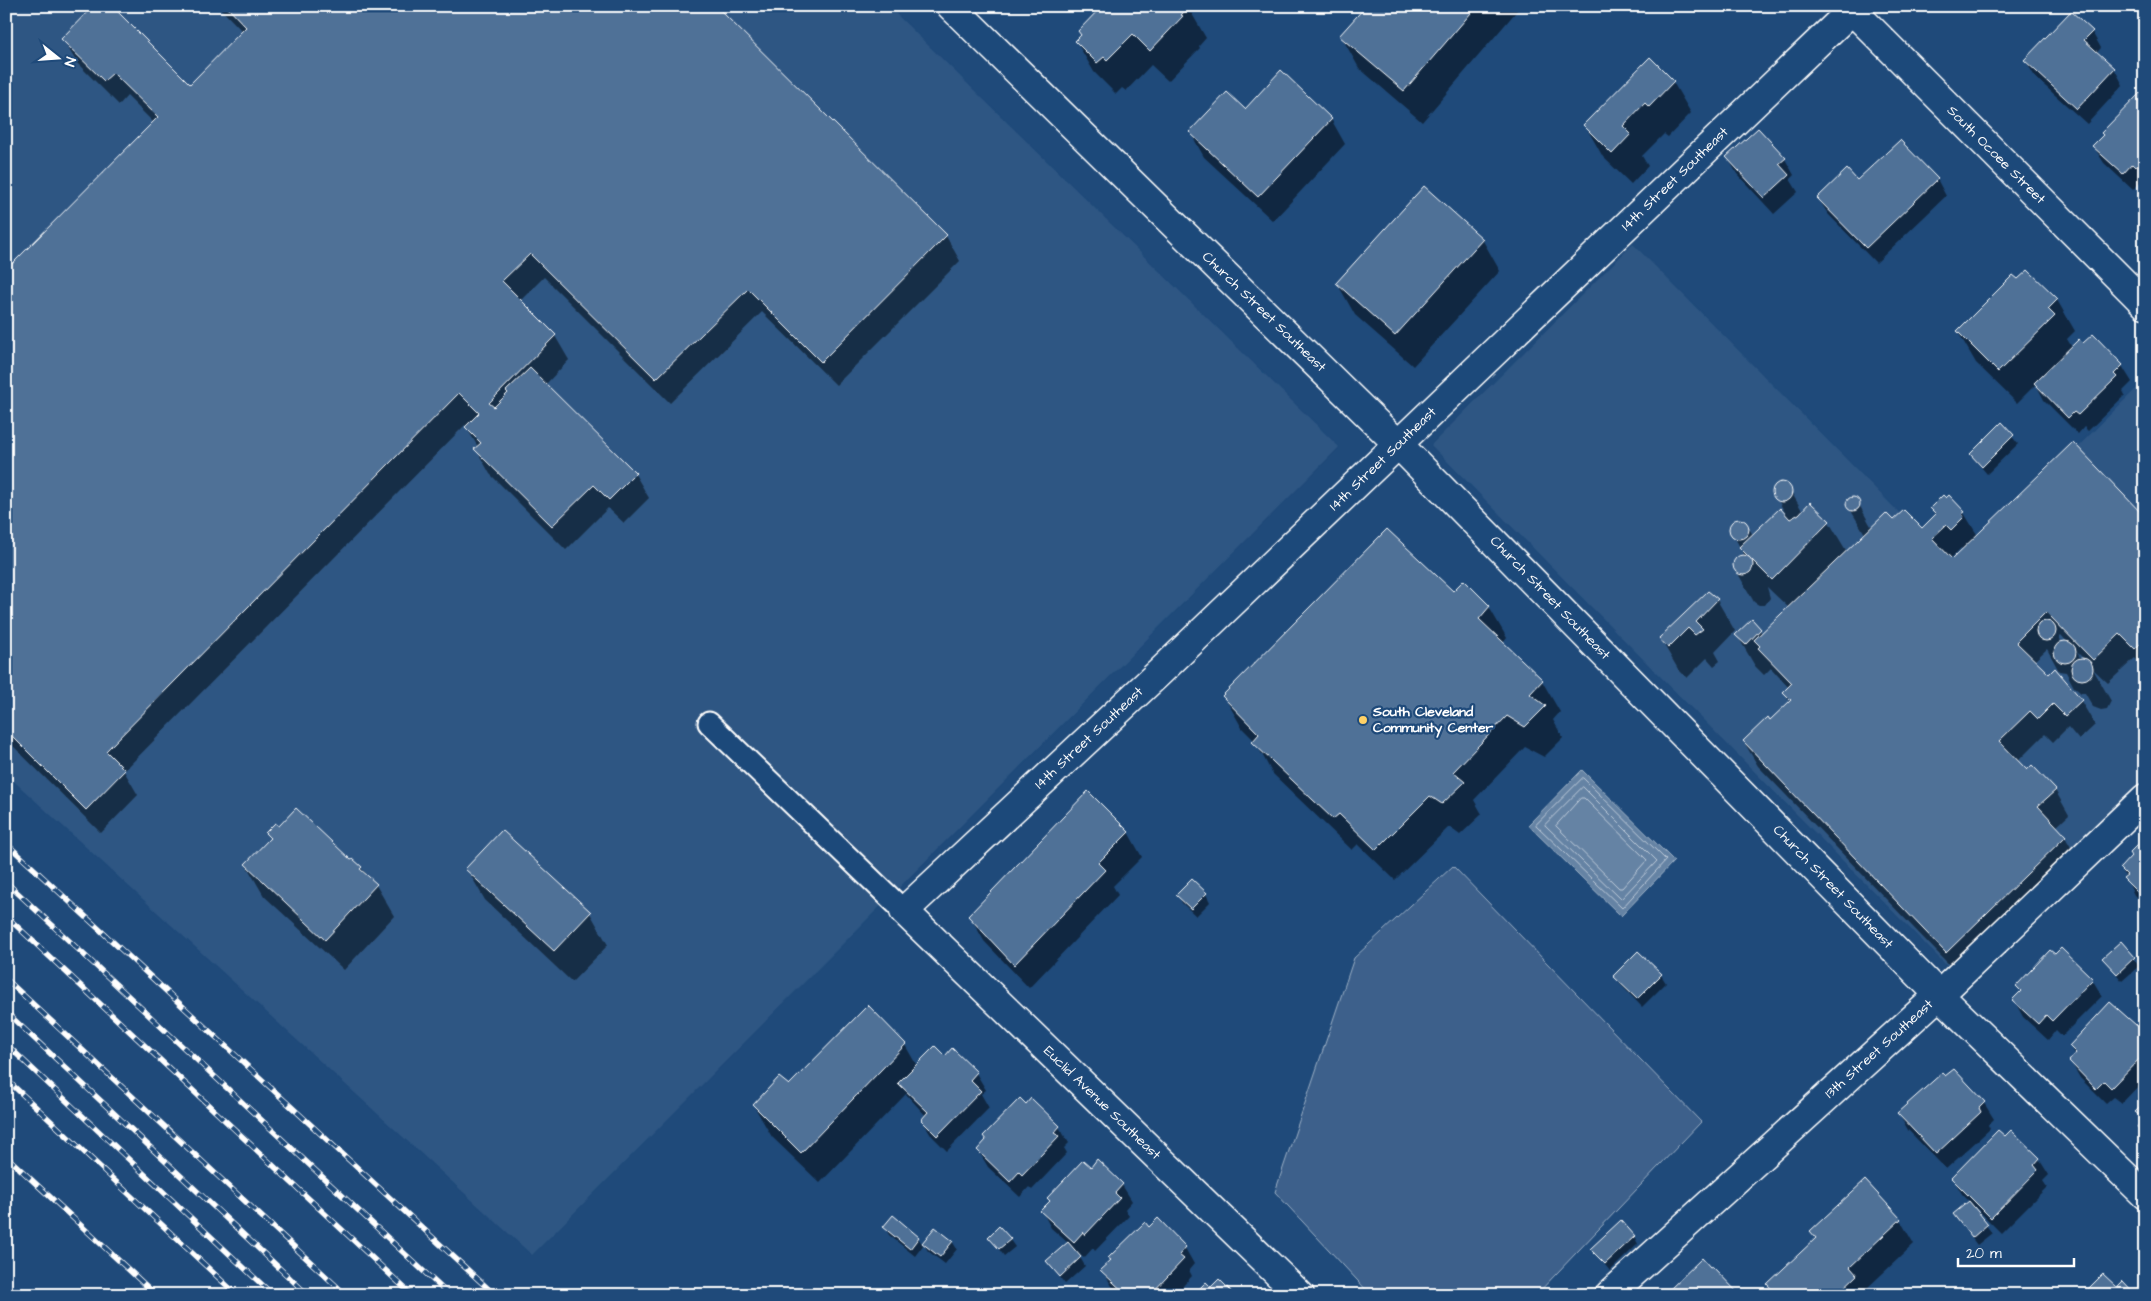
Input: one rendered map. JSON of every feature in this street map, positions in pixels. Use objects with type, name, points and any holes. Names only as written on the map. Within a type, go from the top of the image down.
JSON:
[{"type":"street","name":"Church Street Southeast","points":[[950,6],[1398,444],[1939,995],[2145,1195]]},
{"type":"street","name":"14th Street Southeast","points":[[904,911],[1154,678],[1854,8]]},
{"type":"street","name":"South Ocoee Street","points":[[1854,8],[2145,304]]},
{"type":"street","name":"13th Street Southeast","points":[[1609,1295],[1939,995],[2145,798]]},
{"type":"street","name":"Euclid Avenue Southeast","points":[[904,911],[1300,1295]]},
{"type":"lane","points":[[709,723],[904,911]]},
{"type":"shaded area","points":[[6,6],[888,6],[1339,447],[532,1255],[6,774]]},
{"type":"shaded area","points":[[1633,244],[1955,569],[2145,380],[2145,781],[1953,972],[1431,445]]},
{"type":"shaded area","points":[[1453,866],[1701,1122],[1536,1295],[1371,1295],[1275,1192],[1354,958]]},
{"type":"water","points":[[1582,770],[1674,861],[1621,916],[1528,825]]},
{"type":"building","points":[[93,6],[112,6],[190,84],[246,27],[226,6],[716,6],[947,235],[821,362],[748,289],[656,379],[530,254],[502,281],[556,335],[489,403],[494,407],[508,393],[506,391],[530,368],[636,473],[609,500],[594,485],[552,526],[474,449],[481,443],[465,427],[479,413],[459,393],[106,751],[125,770],[86,810],[6,730],[6,258],[12,264],[158,117],[113,73],[104,81],[61,39]]},
{"type":"building","points":[[1102,6],[1189,6],[1181,15],[1183,16],[1150,51],[1133,34],[1107,60],[1104,57],[1097,63],[1075,41],[1081,35],[1078,31]]},
{"type":"building","points":[[1366,6],[1477,6],[1404,91],[1339,36]]},
{"type":"building","points":[[2071,11],[2093,31],[2084,40],[2115,68],[2077,109],[2024,60]]},
{"type":"building","points":[[1650,57],[1674,81],[1649,107],[1645,103],[1623,126],[1631,134],[1612,154],[1583,125]]},
{"type":"building","points":[[1281,70],[1332,119],[1258,197],[1189,132],[1227,92],[1245,109]]},
{"type":"building","points":[[2140,93],[2145,97],[2145,157],[2135,167],[2132,164],[2123,174],[2092,146],[2103,135],[2101,133]]},
{"type":"building","points":[[1758,128],[1786,158],[1779,164],[1789,175],[1764,198],[1726,157]]},
{"type":"building","points":[[1900,140],[1938,179],[1866,248],[1817,198],[1847,169],[1857,180]]},
{"type":"building","points":[[1424,186],[1483,239],[1395,336],[1336,283]]},
{"type":"building","points":[[2028,270],[2058,299],[2048,309],[2055,316],[1998,372],[1957,331],[2013,275],[2018,279]]},
{"type":"building","points":[[2093,334],[2123,365],[2114,374],[2117,377],[2078,415],[2074,412],[2068,418],[2034,383],[2079,339],[2083,343]]},
{"type":"building","points":[[2002,422],[2014,435],[1982,467],[1970,454]]},
{"type":"building","points":[[2073,442],[2145,517],[2145,639],[2135,649],[2120,634],[2093,660],[2046,612],[2016,642],[2049,674],[2055,668],[2082,700],[2065,716],[2053,704],[2038,719],[2030,711],[1999,741],[2027,770],[2032,765],[2056,790],[2038,806],[2066,836],[1946,953],[1743,741],[1768,717],[1770,720],[1791,700],[1783,692],[1792,683],[1758,648],[1760,646],[1754,640],[1886,513],[1893,520],[1904,510],[1922,528],[1936,514],[1930,508],[1943,495],[1946,498],[1949,495],[1965,512],[1962,514],[1964,517],[1951,530],[1946,525],[1932,538],[1952,559]]},
{"type":"building","points":[[1782,482],[1789,485],[1792,492],[1789,499],[1782,502],[1775,499],[1772,492],[1775,485]]},
{"type":"building","points":[[1853,497],[1858,499],[1860,504],[1858,509],[1853,511],[1848,509],[1846,504],[1848,499]]},
{"type":"building","points":[[1810,502],[1830,521],[1772,580],[1739,547],[1780,508],[1790,519],[1799,514]]},
{"type":"building","points":[[1739,519],[1746,522],[1749,529],[1746,536],[1739,539],[1732,536],[1729,529],[1732,522]]},
{"type":"building","points":[[1387,529],[1453,591],[1464,580],[1490,606],[1479,619],[1543,680],[1530,694],[1546,706],[1525,727],[1507,716],[1453,772],[1465,782],[1442,804],[1430,796],[1376,850],[1339,814],[1333,819],[1252,742],[1259,734],[1222,696]]},
{"type":"building","points":[[1743,555],[1750,558],[1753,565],[1750,572],[1743,575],[1736,572],[1733,565],[1736,558]]},
{"type":"building","points":[[1708,591],[1718,599],[1696,622],[1703,629],[1695,635],[1688,628],[1668,648],[1659,638]]},
{"type":"building","points":[[1752,619],[1761,629],[1746,645],[1735,635]]},
{"type":"building","points":[[2042,621],[2050,621],[2056,627],[2056,635],[2050,641],[2042,641],[2036,635],[2036,627]]},
{"type":"building","points":[[2065,641],[2073,644],[2076,652],[2073,660],[2065,663],[2057,660],[2054,652],[2057,644]]},
{"type":"building","points":[[2082,658],[2090,661],[2093,669],[2090,677],[2082,680],[2074,677],[2071,669],[2074,661]]},
{"type":"building","points":[[1088,791],[1129,832],[1098,863],[1105,870],[1014,965],[968,916]]},
{"type":"building","points":[[296,808],[351,860],[353,859],[362,867],[360,869],[377,884],[325,940],[245,864],[270,838],[265,833],[275,823],[279,826]]},
{"type":"building","points":[[502,830],[591,912],[554,951],[465,869]]},
{"type":"building","points":[[2145,837],[2145,900],[2123,878],[2127,875],[2120,868],[2131,856],[2129,853]]},
{"type":"building","points":[[1192,879],[1207,893],[1191,909],[1176,895]]},
{"type":"building","points":[[2121,941],[2135,957],[2117,974],[2102,958]]},
{"type":"building","points":[[2061,948],[2093,979],[2052,1021],[2046,1015],[2038,1024],[2012,1000],[2021,991],[2016,986],[2050,950],[2055,954]]},
{"type":"building","points":[[1638,951],[1662,974],[1637,999],[1613,976]]},
{"type":"building","points":[[2110,1002],[2145,1033],[2145,1053],[2111,1088],[2104,1081],[2096,1089],[2069,1061],[2076,1053],[2069,1046]]},
{"type":"building","points":[[868,1005],[906,1044],[801,1153],[753,1105],[779,1077],[789,1085]]},
{"type":"building","points":[[935,1046],[945,1056],[952,1048],[977,1072],[970,1080],[981,1091],[937,1136],[921,1120],[928,1112],[898,1083]]},
{"type":"building","points":[[1954,1069],[1985,1102],[1979,1108],[1981,1112],[1936,1154],[1897,1113],[1942,1073],[1945,1076]]},
{"type":"building","points":[[1020,1098],[1026,1104],[1031,1098],[1060,1126],[1054,1133],[1059,1136],[1022,1175],[1019,1172],[1010,1182],[977,1150],[986,1140],[983,1136]]},
{"type":"building","points":[[2145,1102],[2145,1134],[2137,1127],[2143,1118],[2135,1112]]},
{"type":"building","points":[[1998,1130],[2005,1136],[2011,1130],[2040,1158],[2034,1165],[2038,1170],[1991,1218],[1951,1178]]},
{"type":"building","points":[[1097,1159],[1123,1184],[1115,1193],[1120,1198],[1085,1235],[1083,1232],[1074,1242],[1040,1211],[1050,1201],[1047,1198],[1083,1160],[1091,1167]]},
{"type":"building","points":[[1865,1180],[1901,1219],[1850,1267],[1857,1275],[1836,1295],[1777,1295],[1767,1284],[1816,1238],[1810,1231]]},
{"type":"building","points":[[1969,1201],[1988,1224],[1972,1238],[1953,1214]]},
{"type":"building","points":[[893,1215],[919,1237],[910,1249],[883,1227]]},
{"type":"building","points":[[1158,1218],[1186,1247],[1179,1255],[1184,1259],[1150,1295],[1127,1295],[1100,1270],[1111,1260],[1108,1258],[1145,1222],[1149,1227]]},
{"type":"building","points":[[1621,1220],[1635,1236],[1605,1264],[1590,1249]]},
{"type":"building","points":[[999,1226],[1011,1239],[999,1249],[988,1237]]},
{"type":"building","points":[[935,1227],[953,1241],[940,1257],[922,1243]]},
{"type":"building","points":[[1068,1242],[1081,1257],[1060,1277],[1046,1261]]},
{"type":"building","points":[[1702,1258],[1740,1295],[1670,1295],[1667,1292]]},
{"type":"building","points":[[2103,1274],[2117,1287],[2123,1281],[2136,1295],[2082,1295]]},
{"type":"building","points":[[1219,1279],[1235,1295],[1193,1295],[1206,1282],[1211,1287]]},
{"type":"railway","points":[[6,843],[495,1295]]},
{"type":"railway","points":[[6,882],[449,1295]]},
{"type":"railway","points":[[6,916],[412,1295]]},
{"type":"railway","points":[[6,979],[346,1295]]},
{"type":"railway","points":[[6,1012],[308,1295]]},
{"type":"railway","points":[[6,1044],[273,1295]]},
{"type":"railway","points":[[6,1079],[237,1295]]},
{"type":"railway","points":[[6,1156],[156,1295]]},
{"type":"place","name":"South Cleveland Community Center","points":[[1363,720]]}]
